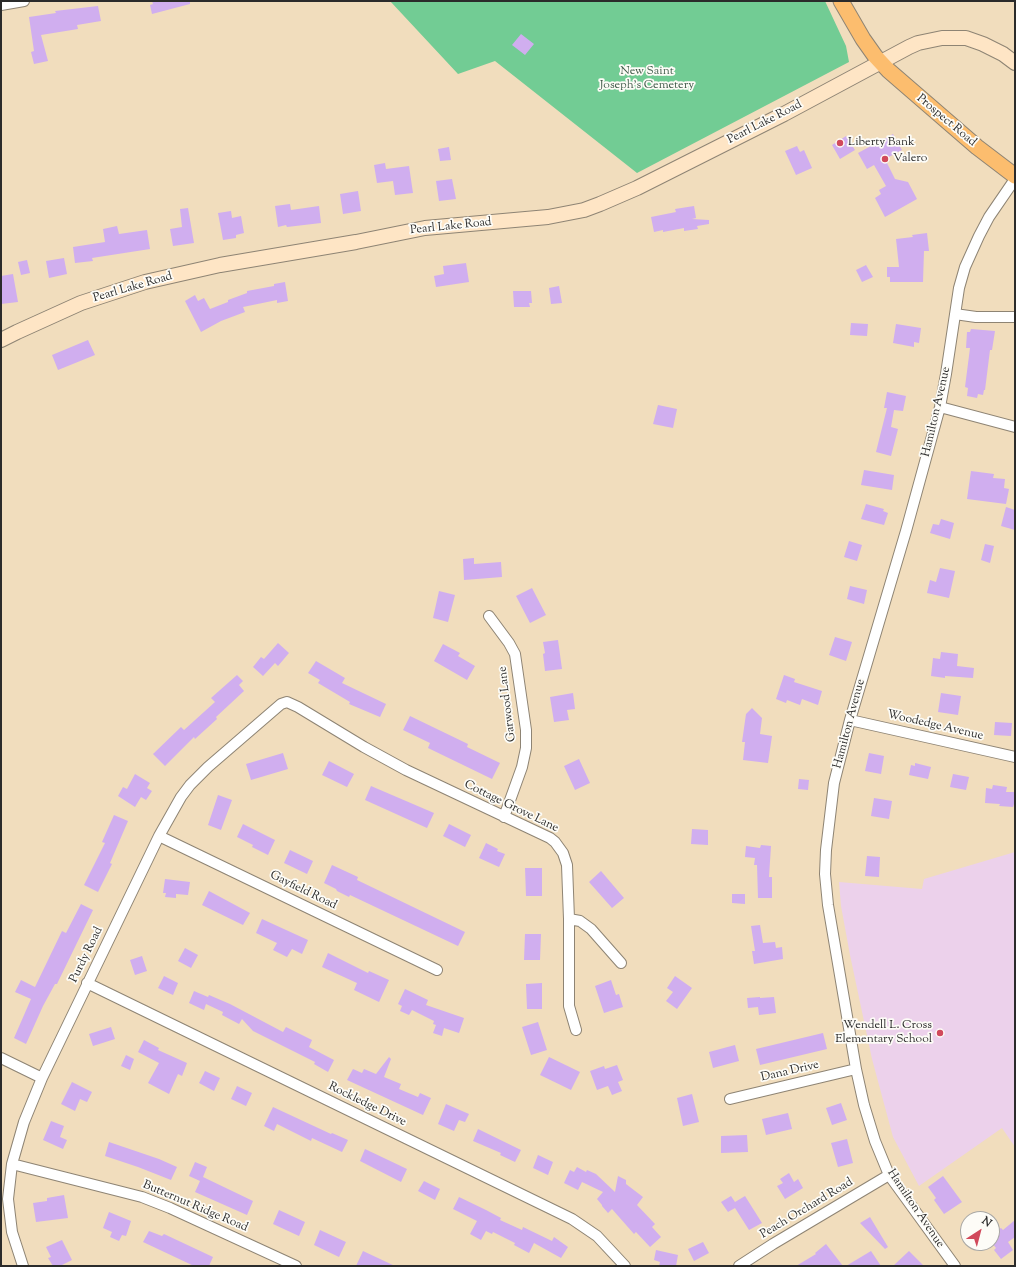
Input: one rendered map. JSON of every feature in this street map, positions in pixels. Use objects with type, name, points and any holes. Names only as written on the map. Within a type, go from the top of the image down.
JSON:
[{"type":"main road","points":[[841,1],[863,39],[880,62]]},
{"type":"main road","name":"Pearl Lake Road","points":[[1,340],[81,303],[145,282],[220,265],[356,242],[425,228],[548,218],[584,210],[637,188],[784,114],[918,43],[936,39],[966,38],[979,42],[1002,54],[1015,63]]},
{"type":"main road","name":"Prospect Road","points":[[880,62],[911,91],[1015,178]]},
{"type":"street","points":[[1,5],[24,1]]},
{"type":"street","name":"Hamilton Avenue","points":[[955,1266],[889,1175],[875,1141],[866,1112],[856,1069],[828,905],[825,874],[834,783],[850,720],[908,524],[940,407],[959,288],[965,267],[979,236],[1015,178]]},
{"type":"street","points":[[955,314],[1015,317]]},
{"type":"street","points":[[940,407],[1015,427]]},
{"type":"street","name":"Garwood Lane","points":[[489,616],[509,643],[515,654],[526,730],[526,748],[522,767],[504,817]]},
{"type":"street","name":"Cottage Grove Lane","points":[[286,702],[298,707],[364,747],[406,770],[550,838],[555,842],[563,853],[567,865],[569,919],[569,1006],[576,1030]]},
{"type":"street","name":"Purdy Road","points":[[23,1266],[12,1232],[8,1199],[12,1164],[24,1122],[42,1078],[159,836],[177,803],[194,781],[208,767],[276,708],[286,702]]},
{"type":"street","name":"Woodedge Avenue","points":[[850,720],[1015,758]]},
{"type":"street","name":"Gayfield Road","points":[[159,836],[437,970]]},
{"type":"street","points":[[569,919],[580,921],[591,929],[621,963]]},
{"type":"street","name":"Rockledge Drive","points":[[87,983],[572,1219],[597,1236],[625,1266]]},
{"type":"street","points":[[1,1058],[42,1078]]},
{"type":"street","name":"Dana Drive","points":[[730,1099],[856,1069]]},
{"type":"street","name":"Butternut Ridge Road","points":[[12,1164],[142,1197],[170,1208],[296,1266]]},
{"type":"street","name":"Peach Orchard Road","points":[[739,1266],[889,1175]]},
{"type":"shaded area","name":"Wendell L. Cross Elementary School","points":[[1015,852],[1015,1147],[1002,1128],[919,1186],[893,1137],[872,1059],[850,955],[841,906],[839,882],[922,889],[924,879]]},
{"type":"green space","name":"New Saint Joseph's Cemetery","points":[[390,1],[825,1],[846,46],[849,62],[637,173],[495,61],[458,74]]},
{"type":"building","points":[[152,1],[190,1],[190,4],[152,14],[150,5],[153,4]]},
{"type":"building","points":[[98,6],[101,21],[77,25],[78,29],[41,35],[48,61],[34,64],[31,52],[34,51],[29,17],[56,13],[55,11]]},
{"type":"building","points":[[521,34],[534,44],[525,55],[512,45]]},
{"type":"building","points":[[893,134],[902,150],[885,159],[895,179],[908,182],[917,199],[885,217],[875,198],[881,194],[879,190],[886,186],[874,165],[867,169],[858,153]]},
{"type":"building","points":[[846,136],[855,150],[840,159],[832,145]]},
{"type":"building","points":[[797,146],[800,152],[804,150],[812,168],[796,175],[785,151]]},
{"type":"building","points":[[449,147],[451,160],[440,161],[438,149]]},
{"type":"building","points":[[385,163],[386,169],[409,166],[413,193],[395,195],[393,181],[377,183],[374,165]]},
{"type":"building","points":[[452,179],[456,199],[439,201],[436,181]]},
{"type":"building","points":[[358,191],[361,211],[343,214],[340,194]]},
{"type":"building","points":[[290,204],[291,210],[319,206],[321,223],[287,227],[286,225],[278,227],[275,206]]},
{"type":"building","points":[[694,206],[696,218],[692,219],[709,220],[709,224],[697,226],[698,229],[684,231],[684,228],[654,232],[651,217],[676,212],[675,209]]},
{"type":"building","points":[[188,208],[194,243],[173,246],[170,229],[182,227],[180,209]]},
{"type":"building","points":[[231,211],[232,218],[241,216],[244,233],[236,235],[236,238],[223,240],[218,213]]},
{"type":"building","points":[[117,226],[119,234],[147,230],[150,249],[92,258],[93,261],[75,263],[73,247],[105,242],[103,229]]},
{"type":"building","points":[[927,233],[929,251],[924,251],[923,282],[890,282],[890,277],[887,277],[887,267],[899,267],[896,239],[913,237],[912,235]]},
{"type":"building","points":[[64,258],[67,274],[49,278],[46,261]]},
{"type":"building","points":[[27,260],[30,273],[21,275],[18,262]]},
{"type":"building","points":[[466,263],[469,282],[436,287],[434,276],[444,274],[443,266]]},
{"type":"building","points":[[866,265],[873,277],[862,282],[856,270]]},
{"type":"building","points":[[13,274],[18,302],[1,304],[1,276]]},
{"type":"building","points":[[285,282],[288,301],[277,303],[277,300],[243,307],[245,312],[221,321],[201,332],[185,301],[195,295],[198,301],[204,298],[210,309],[247,293],[247,291],[274,286],[274,284]]},
{"type":"building","points":[[559,286],[562,303],[551,304],[549,288]]},
{"type":"building","points":[[513,291],[531,291],[532,303],[529,303],[530,307],[514,307]]},
{"type":"building","points":[[851,323],[868,324],[867,336],[850,335]]},
{"type":"building","points":[[896,324],[921,328],[919,343],[914,342],[914,347],[893,343]]},
{"type":"building","points":[[971,329],[995,331],[992,350],[990,350],[985,390],[983,395],[978,394],[977,398],[967,396],[968,388],[965,387],[970,348],[966,348],[967,332],[970,332]]},
{"type":"building","points":[[88,340],[95,355],[58,370],[52,355]]},
{"type":"building","points":[[887,392],[906,396],[903,411],[894,410],[891,427],[898,429],[891,456],[876,452],[887,408],[884,408]]},
{"type":"building","points":[[658,405],[677,409],[673,428],[653,424]]},
{"type":"building","points":[[864,470],[894,475],[892,490],[861,485]]},
{"type":"building","points":[[971,471],[994,474],[993,478],[1005,479],[1004,488],[1009,489],[1006,504],[967,499]]},
{"type":"building","points":[[866,504],[884,509],[883,511],[888,513],[884,525],[861,519]]},
{"type":"building","points":[[1006,507],[1015,510],[1015,530],[1001,526]]},
{"type":"building","points":[[941,519],[954,523],[950,539],[930,533],[933,524],[939,525]]},
{"type":"building","points":[[849,541],[862,545],[857,561],[844,557]]},
{"type":"building","points":[[985,544],[994,546],[990,563],[981,560]]},
{"type":"building","points":[[474,558],[474,564],[501,562],[502,577],[464,580],[463,559]]},
{"type":"building","points":[[940,568],[955,571],[949,598],[927,593],[930,580],[936,582]]},
{"type":"building","points":[[850,586],[867,590],[864,604],[847,599]]},
{"type":"building","points":[[532,588],[546,615],[530,623],[516,596]]},
{"type":"building","points":[[439,591],[455,595],[448,622],[433,618]]},
{"type":"building","points":[[835,637],[852,642],[846,661],[829,655]]},
{"type":"building","points":[[558,640],[562,669],[545,671],[543,654],[545,653],[543,642]]},
{"type":"building","points":[[278,643],[289,653],[278,666],[275,663],[263,676],[253,667],[261,657],[264,659]]},
{"type":"building","points":[[443,644],[460,653],[458,656],[475,666],[467,680],[434,661]]},
{"type":"building","points":[[941,652],[958,654],[957,666],[974,668],[973,678],[945,676],[945,678],[931,676],[933,658],[940,659]]},
{"type":"building","points":[[316,661],[345,678],[342,683],[386,704],[380,717],[349,704],[350,702],[318,683],[320,680],[308,673]]},
{"type":"building","points":[[237,675],[243,681],[239,685],[244,691],[216,717],[217,719],[195,739],[194,737],[165,766],[153,754],[181,727],[184,730],[215,702],[211,698]]},
{"type":"building","points":[[784,675],[795,679],[794,682],[822,691],[818,705],[802,699],[800,705],[787,700],[786,703],[776,699]]},
{"type":"building","points":[[573,693],[575,709],[567,710],[569,720],[554,722],[550,697]]},
{"type":"building","points":[[941,693],[961,696],[958,715],[938,712]]},
{"type":"building","points":[[752,708],[762,718],[760,734],[772,736],[768,763],[743,760],[745,742],[742,742],[746,714]]},
{"type":"building","points":[[410,716],[468,744],[467,747],[500,763],[492,779],[428,748],[430,743],[403,730]]},
{"type":"building","points":[[995,722],[1012,723],[1011,736],[994,735]]},
{"type":"building","points":[[283,753],[288,769],[251,780],[246,764]]},
{"type":"building","points":[[869,753],[884,756],[881,774],[865,771]]},
{"type":"building","points":[[579,759],[590,783],[575,790],[564,766]]},
{"type":"building","points":[[329,761],[354,774],[347,787],[322,775]]},
{"type":"building","points":[[915,763],[931,767],[928,779],[909,775],[911,765],[915,766]]},
{"type":"building","points":[[135,774],[150,783],[147,788],[152,791],[146,800],[141,797],[135,807],[118,796],[123,787],[127,789]]},
{"type":"building","points":[[953,774],[969,777],[966,790],[950,787]]},
{"type":"building","points":[[799,779],[809,780],[808,790],[798,789]]},
{"type":"building","points":[[993,785],[1007,787],[1006,792],[1015,792],[1015,804],[1013,807],[985,803],[986,788],[992,789]]},
{"type":"building","points":[[371,786],[434,813],[427,828],[365,800]]},
{"type":"building","points":[[218,795],[232,800],[221,830],[208,825]]},
{"type":"building","points":[[874,798],[892,801],[889,819],[871,816]]},
{"type":"building","points":[[114,815],[128,821],[110,863],[112,864],[98,892],[84,885],[105,843],[102,842]]},
{"type":"building","points":[[243,824],[275,840],[268,855],[237,837]]},
{"type":"building","points":[[449,824],[471,835],[465,847],[443,836]]},
{"type":"building","points":[[692,829],[708,830],[708,845],[691,844]]},
{"type":"building","points":[[486,843],[498,849],[497,851],[505,854],[499,867],[479,858]]},
{"type":"building","points":[[761,845],[771,846],[769,877],[772,877],[772,898],[758,898],[757,865],[754,865],[755,858],[745,857],[746,846],[760,848]]},
{"type":"building","points":[[290,850],[313,861],[307,874],[284,863]]},
{"type":"building","points":[[867,856],[880,857],[879,877],[865,876]]},
{"type":"building","points":[[332,865],[358,877],[357,880],[465,932],[458,946],[350,895],[349,897],[324,883]]},
{"type":"building","points":[[525,868],[542,868],[542,896],[526,896]]},
{"type":"building","points":[[601,871],[624,898],[612,908],[589,882]]},
{"type":"building","points":[[165,879],[190,882],[188,895],[176,894],[176,898],[165,897],[166,893],[163,893]]},
{"type":"building","points":[[209,891],[250,913],[243,925],[202,905]]},
{"type":"building","points":[[732,894],[745,894],[745,904],[732,903]]},
{"type":"building","points":[[81,904],[93,910],[57,984],[55,984],[43,1006],[26,1044],[14,1038],[31,999],[15,992],[21,980],[35,987],[62,931],[66,933]]},
{"type":"building","points":[[262,919],[308,940],[302,954],[292,949],[287,957],[273,950],[277,943],[256,933]]},
{"type":"building","points":[[760,925],[763,943],[775,942],[776,948],[782,947],[783,959],[754,964],[752,951],[755,951],[751,926]]},
{"type":"building","points":[[525,934],[541,934],[540,960],[524,960]]},
{"type":"building","points":[[185,948],[198,955],[191,968],[178,961]]},
{"type":"building","points":[[328,953],[368,973],[369,971],[389,980],[379,1002],[354,990],[357,983],[322,967]]},
{"type":"building","points":[[142,956],[147,971],[135,975],[130,960]]},
{"type":"building","points":[[164,976],[178,983],[173,995],[158,988]]},
{"type":"building","points":[[675,976],[692,988],[677,1009],[666,1001],[673,992],[667,988]]},
{"type":"building","points":[[611,980],[616,995],[619,994],[623,1007],[604,1013],[595,986]]},
{"type":"building","points":[[542,983],[542,1009],[527,1009],[526,984]]},
{"type":"building","points":[[405,989],[428,1000],[426,1005],[464,1018],[459,1033],[444,1028],[442,1036],[433,1033],[436,1025],[433,1024],[434,1021],[412,1010],[409,1015],[400,1011],[402,1006],[398,1004]]},
{"type":"building","points":[[194,991],[208,997],[209,995],[230,1004],[283,1032],[286,1027],[312,1040],[309,1047],[334,1060],[328,1072],[314,1064],[315,1062],[253,1031],[242,1019],[239,1024],[222,1015],[223,1012],[206,1004],[204,1010],[189,1003]]},
{"type":"building","points":[[774,997],[776,1013],[759,1015],[758,1007],[748,1008],[747,998]]},
{"type":"building","points":[[538,1022],[547,1050],[531,1055],[522,1027]]},
{"type":"building","points":[[111,1027],[115,1039],[93,1046],[89,1034]]},
{"type":"building","points":[[823,1033],[827,1049],[760,1065],[756,1049]]},
{"type":"building","points":[[144,1040],[159,1048],[158,1050],[187,1063],[182,1076],[178,1074],[169,1094],[148,1083],[159,1063],[138,1052]]},
{"type":"building","points":[[735,1045],[739,1061],[713,1068],[709,1052]]},
{"type":"building","points":[[126,1055],[134,1059],[130,1070],[121,1066]]},
{"type":"building","points":[[389,1057],[391,1059],[384,1077],[401,1084],[399,1089],[418,1097],[420,1093],[431,1098],[423,1115],[347,1080],[353,1069],[362,1073],[364,1069],[376,1074]]},
{"type":"building","points":[[549,1057],[580,1072],[571,1090],[540,1075]]},
{"type":"building","points":[[617,1065],[623,1080],[618,1082],[622,1091],[612,1095],[608,1086],[597,1090],[590,1071],[604,1066],[605,1069]]},
{"type":"building","points":[[205,1071],[220,1078],[214,1091],[199,1083]]},
{"type":"building","points":[[72,1082],[92,1092],[87,1102],[80,1099],[75,1111],[61,1104]]},
{"type":"building","points":[[237,1086],[252,1093],[246,1106],[231,1099]]},
{"type":"building","points":[[692,1094],[699,1122],[683,1126],[677,1098]]},
{"type":"building","points":[[841,1103],[847,1120],[832,1125],[826,1108]]},
{"type":"building","points":[[446,1104],[469,1114],[465,1122],[459,1120],[454,1131],[438,1124]]},
{"type":"building","points":[[273,1107],[331,1134],[332,1133],[348,1140],[342,1152],[312,1138],[311,1141],[277,1124],[274,1131],[264,1126]]},
{"type":"building","points":[[788,1113],[792,1129],[766,1135],[762,1119]]},
{"type":"building","points":[[51,1121],[64,1126],[60,1137],[67,1140],[63,1149],[43,1140]]},
{"type":"building","points":[[478,1129],[521,1150],[515,1162],[500,1155],[501,1153],[473,1141]]},
{"type":"building","points":[[747,1135],[748,1152],[721,1153],[721,1136]]},
{"type":"building","points":[[847,1139],[853,1163],[838,1167],[831,1143]]},
{"type":"building","points":[[109,1142],[159,1159],[177,1167],[171,1180],[105,1156]]},
{"type":"building","points":[[365,1149],[407,1169],[401,1182],[360,1161]]},
{"type":"building","points":[[538,1155],[553,1162],[548,1175],[533,1168]]},
{"type":"building","points":[[195,1162],[207,1167],[203,1177],[253,1201],[247,1215],[195,1192],[200,1181],[189,1176]]},
{"type":"building","points":[[577,1167],[586,1172],[587,1170],[596,1174],[615,1192],[618,1176],[626,1180],[626,1184],[643,1197],[637,1205],[655,1224],[652,1227],[661,1237],[650,1247],[636,1232],[634,1234],[612,1209],[608,1213],[602,1206],[597,1199],[603,1192],[582,1182],[578,1190],[564,1183],[570,1170],[574,1172]]},
{"type":"building","points":[[789,1173],[794,1182],[798,1179],[803,1188],[785,1199],[777,1186],[783,1183],[780,1179]]},
{"type":"building","points":[[943,1176],[962,1202],[944,1214],[934,1200],[936,1198],[928,1187]]},
{"type":"building","points":[[424,1181],[440,1189],[435,1200],[418,1191]]},
{"type":"building","points":[[64,1195],[68,1218],[36,1222],[33,1203],[47,1201],[47,1198]]},
{"type":"building","points":[[731,1196],[735,1202],[745,1196],[762,1223],[749,1230],[735,1208],[728,1212],[721,1202]]},
{"type":"building","points":[[459,1197],[501,1218],[500,1220],[522,1230],[523,1227],[552,1241],[554,1237],[568,1247],[561,1258],[534,1243],[529,1253],[514,1245],[515,1243],[493,1232],[492,1234],[486,1231],[481,1240],[470,1234],[477,1221],[453,1209]]},
{"type":"building","points":[[279,1210],[305,1222],[299,1236],[273,1224]]},
{"type":"building","points":[[109,1212],[131,1221],[126,1236],[122,1235],[119,1241],[110,1237],[112,1232],[103,1228]]},
{"type":"building","points":[[870,1217],[888,1247],[885,1249],[860,1223]]},
{"type":"building","points":[[1015,1220],[1015,1237],[1008,1242],[1013,1250],[1001,1259],[995,1251],[1000,1251],[1000,1228],[1003,1230]]},
{"type":"building","points":[[320,1230],[346,1242],[339,1257],[314,1245]]},
{"type":"building","points":[[149,1231],[162,1236],[164,1234],[213,1257],[209,1266],[194,1266],[143,1242]]},
{"type":"building","points":[[62,1240],[72,1260],[60,1266],[53,1266],[48,1258],[51,1257],[46,1247]]},
{"type":"building","points":[[703,1242],[709,1253],[694,1261],[688,1249]]},
{"type":"building","points":[[826,1244],[843,1266],[796,1266],[816,1254],[815,1253]]},
{"type":"building","points":[[656,1250],[678,1255],[676,1266],[659,1266],[660,1262],[654,1260]]},
{"type":"building","points":[[363,1251],[395,1266],[356,1266]]},
{"type":"building","points":[[871,1251],[881,1266],[846,1266]]},
{"type":"building","points":[[909,1251],[924,1266],[893,1266]]},
{"type":"place","name":"Liberty Bank","points":[[840,143]]},
{"type":"place","name":"Valero","points":[[885,159]]},
{"type":"place","name":"Wendell L. Cross Elementary School","points":[[940,1033]]}]
